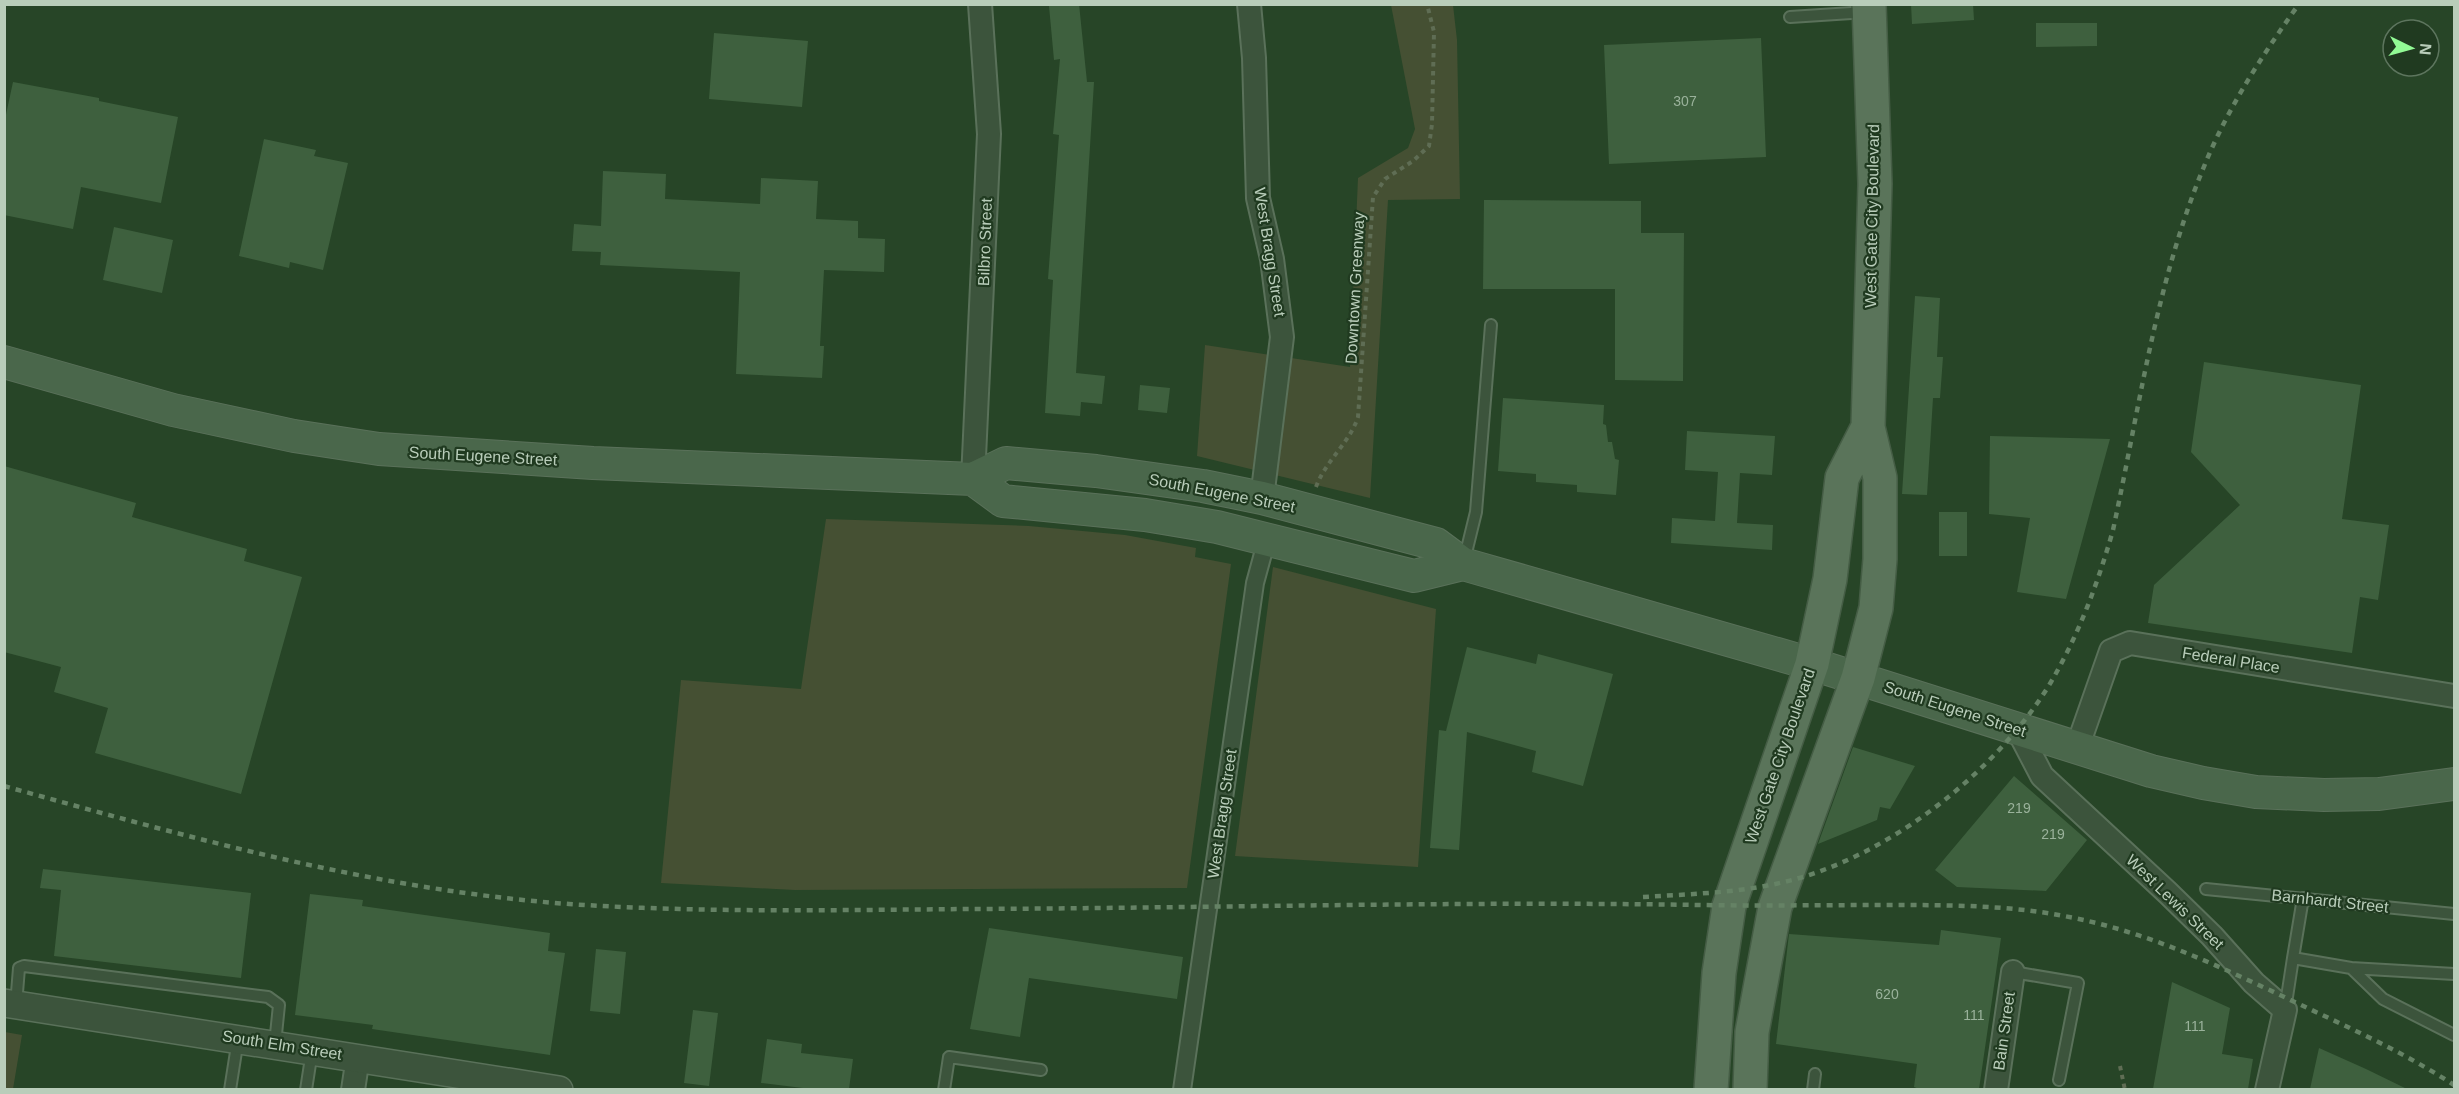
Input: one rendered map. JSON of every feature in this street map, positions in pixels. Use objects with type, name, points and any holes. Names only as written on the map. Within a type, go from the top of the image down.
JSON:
[{"type":"main road","name":"West Gate City Boulevard","points":[[1749,1089],[1752,1032],[1775,907],[1858,678],[1876,608],[1880,559],[1880,478],[1868,427],[1875,184],[1869,8]]},
{"type":"main road","name":"South Eugene Street","points":[[4,362],[173,410],[294,436],[380,449],[593,463],[973,479],[1006,463],[1153,478],[1262,498],[1436,544],[1463,564],[1812,664],[2151,771],[2256,792],[2324,795],[2379,794],[2454,784]]},
{"type":"main road","name":"West Gate City Boulevard","points":[[1711,1089],[1719,973],[1729,906],[1812,664],[1830,579],[1842,478],[1868,427]]},
{"type":"main road","name":"South Eugene Street","points":[[973,479],[1003,501],[1145,515],[1267,539],[1414,576],[1463,564]]},
{"type":"street","name":"Bilbro Street","points":[[973,479],[989,134],[980,4]]},
{"type":"street","name":"West Bragg Street","points":[[1249,4],[1254,58],[1258,198],[1274,269],[1282,337],[1262,498]]},
{"type":"street","name":"West Bragg Street","points":[[1182,1089],[1255,583],[1267,539]]},
{"type":"street","name":"Federal Place","points":[[2077,748],[2111,651],[2130,643],[2454,696]]},
{"type":"street","name":"West Lewis Street","points":[[2018,730],[2042,776],[2168,892],[2284,1010]]},
{"type":"street","name":"Bain Street","points":[[1996,1089],[2013,972]]},
{"type":"street","name":"South Elm Street","points":[[10,1004],[559,1089]]},
{"type":"street","points":[[2267,1089],[2284,1010]]},
{"type":"street","points":[[353,1089],[358,1057]]},
{"type":"lane","points":[[1790,17],[1869,8]]},
{"type":"lane","points":[[1463,564],[1476,513],[1491,325]]},
{"type":"lane","name":"Barnhardt Street","points":[[2206,889],[2454,914]]},
{"type":"lane","points":[[2284,1010],[2303,898]]},
{"type":"lane","points":[[2293,958],[2351,968],[2454,974]]},
{"type":"lane","points":[[10,1004],[20,968],[24,966],[268,997],[279,1005],[275,1044]]},
{"type":"lane","points":[[2351,968],[2384,999],[2454,1035]]},
{"type":"lane","points":[[2013,972],[2078,983],[2059,1080]]},
{"type":"lane","points":[[230,1089],[238,1039]]},
{"type":"lane","points":[[306,1089],[312,1050]]},
{"type":"lane","points":[[944,1089],[949,1056],[1041,1070]]},
{"type":"lane","points":[[1814,1089],[1815,1074]]},
{"type":"path","name":"Downtown Greenway","points":[[1311,512],[1321,474],[1349,439],[1358,417],[1373,197],[1385,180],[1413,161],[1428,146],[1432,124],[1434,32],[1427,4]]},
{"type":"path","points":[[2120,1066],[2125,1089]]},
{"type":"green space","points":[[1391,5],[1453,5],[1457,40],[1460,199],[1388,200],[1370,498],[1197,456],[1205,345],[1350,367],[1358,178],[1408,148],[1415,129]]},
{"type":"green space","points":[[826,519],[1029,526],[1125,535],[1196,548],[1195,557],[1231,564],[1187,888],[795,890],[661,883],[681,680],[801,689]]},
{"type":"green space","points":[[1273,567],[1436,609],[1418,867],[1235,856]]},
{"type":"green space","points":[[5,1032],[22,1035],[13,1089],[5,1089]]},
{"type":"building","points":[[1079,4],[1087,82],[1094,82],[1076,373],[1105,376],[1102,404],[1081,402],[1080,416],[1045,413],[1053,280],[1048,279],[1059,135],[1053,134],[1060,59],[1054,60],[1049,6]]},
{"type":"building","points":[[1911,4],[1973,4],[1974,20],[1912,24]]},
{"type":"building","points":[[2036,23],[2097,23],[2097,46],[2036,47]]},
{"type":"building","points":[[714,33],[808,41],[802,107],[709,99]]},
{"type":"building","points":[[1761,38],[1766,157],[1609,164],[1604,45]]},
{"type":"building","points":[[13,82],[99,98],[99,101],[178,117],[161,203],[81,187],[73,229],[4,215],[4,124]]},
{"type":"building","points":[[264,139],[316,150],[314,156],[348,163],[323,270],[290,262],[289,268],[239,256]]},
{"type":"building","points":[[603,171],[666,174],[665,199],[760,204],[761,178],[818,181],[816,219],[858,221],[858,238],[885,239],[884,272],[824,270],[820,346],[824,346],[822,378],[736,374],[740,272],[600,265],[601,252],[572,251],[574,224],[601,226]]},
{"type":"building","points":[[1484,200],[1641,201],[1641,233],[1684,233],[1683,381],[1615,380],[1615,289],[1483,289]]},
{"type":"building","points":[[114,227],[173,240],[162,293],[103,280]]},
{"type":"building","points":[[1915,296],[1940,298],[1937,357],[1943,357],[1940,398],[1933,398],[1927,495],[1902,494]]},
{"type":"building","points":[[2204,362],[2361,385],[2342,519],[2389,525],[2378,600],[2360,597],[2352,653],[2148,623],[2154,585],[2240,505],[2191,452]]},
{"type":"building","points":[[1140,385],[1170,388],[1167,413],[1138,410]]},
{"type":"building","points":[[1503,398],[1604,405],[1603,424],[1606,425],[1608,442],[1612,442],[1615,459],[1619,460],[1616,495],[1577,492],[1577,485],[1536,482],[1536,474],[1498,471]]},
{"type":"building","points":[[1687,431],[1775,436],[1772,475],[1740,473],[1737,523],[1773,525],[1772,550],[1671,543],[1672,518],[1715,521],[1718,472],[1685,470]]},
{"type":"building","points":[[1990,436],[2110,439],[2066,599],[2017,592],[2030,518],[1989,514]]},
{"type":"building","points":[[4,466],[136,503],[132,517],[247,549],[244,561],[302,577],[241,794],[95,753],[108,708],[54,692],[61,667],[4,652]]},
{"type":"building","points":[[1939,512],[1967,512],[1967,556],[1939,556]]},
{"type":"building","points":[[1467,647],[1536,664],[1538,654],[1613,674],[1583,786],[1532,772],[1536,751],[1467,732],[1459,850],[1430,848],[1439,730],[1446,731]]},
{"type":"building","points":[[1853,747],[1915,766],[1890,809],[1880,807],[1877,820],[1818,844]]},
{"type":"building","points":[[2014,776],[2087,840],[2046,891],[1957,887],[1935,870]]},
{"type":"building","points":[[43,869],[251,893],[241,978],[54,956],[61,890],[40,888]]},
{"type":"building","points":[[310,894],[363,900],[362,906],[550,933],[548,951],[565,953],[550,1055],[372,1029],[373,1025],[295,1015]]},
{"type":"building","points":[[989,928],[1183,957],[1177,999],[1029,978],[1020,1037],[970,1029]]},
{"type":"building","points":[[1941,930],[2001,938],[1979,1089],[1919,1089],[1914,1087],[1917,1064],[1776,1044],[1789,934],[1939,945]]},
{"type":"building","points":[[596,949],[626,952],[620,1014],[590,1011]]},
{"type":"building","points":[[2172,982],[2230,1008],[2222,1054],[2253,1059],[2248,1089],[2153,1089]]},
{"type":"building","points":[[693,1010],[718,1013],[709,1086],[684,1083]]},
{"type":"building","points":[[767,1039],[802,1044],[801,1053],[853,1059],[849,1089],[811,1089],[761,1083]]},
{"type":"building","points":[[2319,1048],[2366,1069],[2407,1089],[2310,1089]]},
{"type":"railway","points":[[1643,897],[1767,886],[1823,870],[1862,853],[1900,832],[1970,779],[2001,748],[2028,715],[2051,682],[2070,645],[2101,569],[2113,530],[2161,302],[2187,212],[2203,169],[2223,125],[2246,84],[2299,4]]},
{"type":"railway","points":[[4,786],[214,842],[354,874],[425,887],[569,904],[670,909],[770,910],[1518,904],[1933,905],[1977,906],[2042,912],[2125,931],[2184,952],[2358,1032],[2417,1062],[2454,1085]]}]
